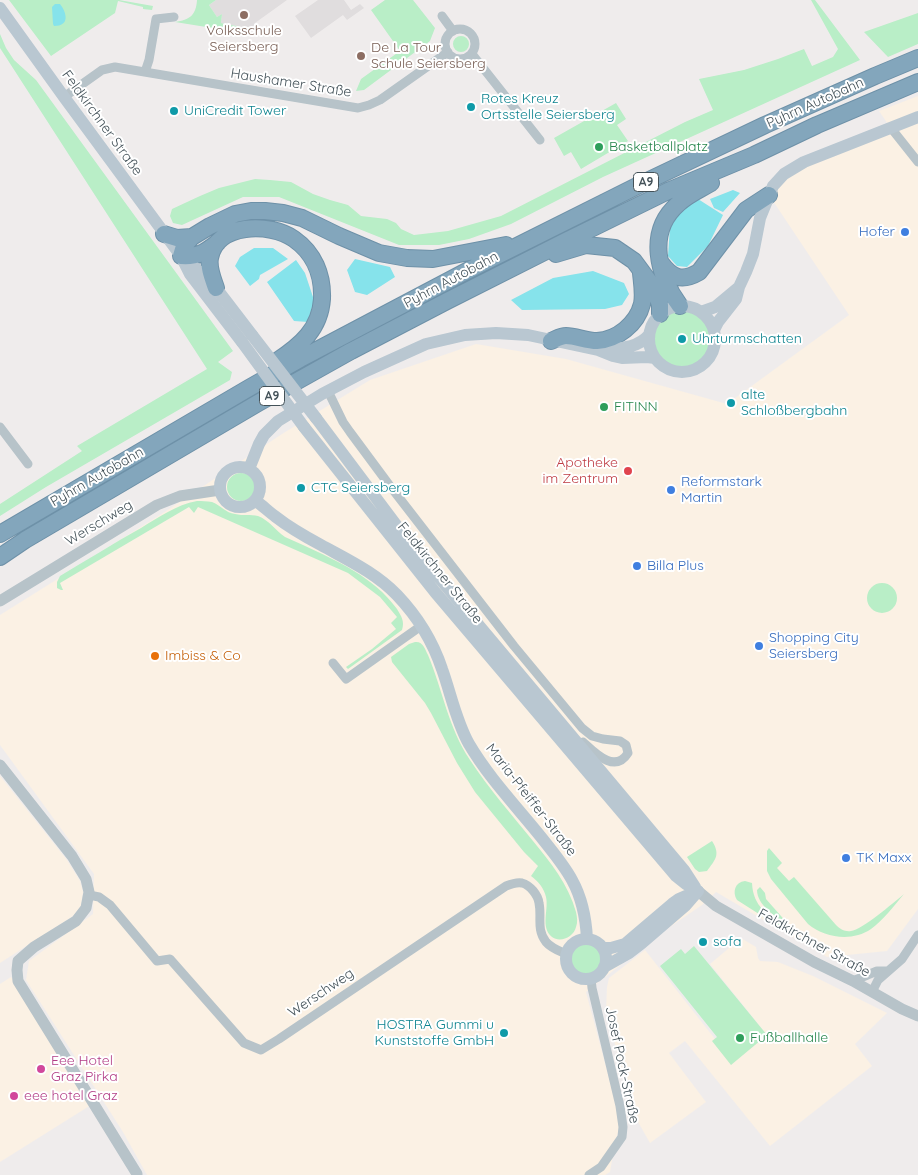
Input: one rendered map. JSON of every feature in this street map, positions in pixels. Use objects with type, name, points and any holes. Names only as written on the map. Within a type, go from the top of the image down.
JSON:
[{"type":"highway","name":"Pyhrn Autobahn","points":[[0,534],[249,388],[528,240],[766,125],[918,58]]},
{"type":"highway","name":"Pyhrn Autobahn","points":[[0,557],[250,408],[351,351],[524,262],[668,191],[918,82]]},
{"type":"highway","points":[[680,306],[666,284],[659,261],[658,247],[661,227],[667,215],[677,204],[690,194],[746,164],[754,155]]},
{"type":"highway","points":[[659,261],[668,272],[675,276],[681,278],[693,275],[703,267],[746,210],[769,195]]},
{"type":"highway","points":[[249,388],[259,372],[295,350],[310,333],[318,318],[322,303],[322,288],[315,261],[306,249],[285,234],[261,228],[251,228],[229,234],[196,256],[180,256],[184,246],[192,237],[210,226],[235,214],[251,211],[283,213],[302,218],[379,253],[433,260],[528,240]]},
{"type":"highway","points":[[164,234],[177,238],[192,237]]},
{"type":"highway","points":[[216,288],[210,271],[210,259],[217,243]]},
{"type":"highway","points":[[524,262],[586,245],[615,248],[634,261],[648,280],[656,293],[660,305],[660,314]]},
{"type":"highway","points":[[551,341],[564,335],[596,341],[619,335],[627,328],[642,305],[643,291],[640,270]]},
{"type":"main road","name":"Feldkirchner Straße","points":[[0,8],[180,256],[190,274],[316,418],[409,542],[684,870],[698,891]]},
{"type":"main road","points":[[714,330],[736,299],[753,254],[760,218],[773,186],[778,180],[798,165],[918,117]]},
{"type":"main road","name":"Feldkirchner Straße","points":[[180,256],[193,265],[216,288],[304,427],[435,592],[676,876],[698,891]]},
{"type":"main road","points":[[701,312],[715,307],[739,287]]},
{"type":"main road","points":[[598,350],[628,347],[640,343],[649,335],[652,326],[660,314],[670,308],[680,306],[693,308],[708,318],[714,330],[715,343],[707,362],[699,368],[690,372],[675,372],[662,365],[655,358],[650,349],[649,335]]},
{"type":"main road","points":[[249,469],[259,444],[268,429],[278,420],[364,372],[426,344],[465,335],[496,333],[528,336],[598,350],[622,358],[655,358]]},
{"type":"main road","points":[[239,467],[249,469],[257,476],[260,483],[260,494],[256,501],[246,507],[235,506],[225,500],[220,490],[222,480],[230,470],[239,467]]},
{"type":"main road","name":"Maria-Pfeiffer-Straße","points":[[256,501],[277,518],[377,578],[397,595],[421,626],[439,660],[455,710],[469,743],[489,773],[573,881],[585,916],[587,939]]},
{"type":"main road","points":[[603,948],[625,944],[672,904],[698,891]]},
{"type":"main road","points":[[604,967],[606,956],[603,948],[595,941],[587,939],[574,942],[566,954],[566,964],[573,974],[583,979],[598,975],[604,967],[629,953],[642,943],[685,906],[698,891]]},
{"type":"street","points":[[145,72],[156,19],[174,16]]},
{"type":"street","points":[[442,16],[453,31]]},
{"type":"street","points":[[466,30],[473,36],[475,45],[472,54],[464,59],[455,58],[446,48],[446,38],[453,31],[466,30]]},
{"type":"street","name":"Haushamer Straße","points":[[64,97],[102,70],[115,68],[358,108],[380,100],[448,52]]},
{"type":"street","points":[[472,54],[540,140]]},
{"type":"street","points":[[891,128],[918,162]]},
{"type":"street","points":[[328,391],[343,422],[390,486],[514,646],[576,721],[592,736],[620,741],[626,745],[628,753],[625,758],[618,762],[609,762],[562,723]]},
{"type":"street","points":[[0,426],[28,464]]},
{"type":"street","name":"Werschweg","points":[[0,601],[158,505],[180,496],[220,490]]},
{"type":"street","points":[[333,663],[346,679],[421,626]]},
{"type":"street","points":[[0,765],[72,856],[86,879],[89,892],[86,908],[76,921],[34,947],[18,961],[18,981],[137,1174]]},
{"type":"street","name":"Werschweg","points":[[89,895],[99,897],[110,904],[157,961],[170,959],[244,1043],[261,1050],[506,886],[522,883],[529,887],[540,905],[539,926],[545,941],[558,951],[566,954]]},
{"type":"street","name":"Feldkirchner Straße","points":[[698,891],[716,906],[814,962],[918,1016]]},
{"type":"street","points":[[872,992],[878,980],[902,959],[918,935]]},
{"type":"street","points":[[853,981],[877,971],[888,971]]},
{"type":"street","name":"Josef Pock-Straße","points":[[589,1175],[601,1167],[622,1136],[623,1127],[591,978]]},
{"type":"shaded area","name":"Volksschule Seiersberg","points":[[216,0],[287,0],[255,23],[253,29],[221,23],[222,14],[217,17],[209,5]]},
{"type":"shaded area","name":"Volksschule Seiersberg","points":[[318,0],[344,0],[351,10],[360,4],[364,8],[347,20],[343,15],[311,38],[295,16]]},
{"type":"shaded area","name":"Shopping City Seiersberg","points":[[918,96],[918,909],[887,951],[827,957],[716,892],[702,905],[661,933],[586,992],[621,1123],[615,1142],[610,1172],[605,1175],[147,1175],[123,1132],[26,980],[29,961],[93,914],[94,874],[0,745],[0,615],[160,515],[282,434],[370,380],[476,344],[566,359],[727,404],[849,315],[769,195],[778,180],[890,127],[879,111]]},
{"type":"shaded area","points":[[0,776],[67,860],[80,881],[83,892],[81,906],[73,916],[0,963]]},
{"type":"shaded area","points":[[741,938],[756,947],[760,961],[778,962],[813,976],[887,1013],[855,1044],[872,1066],[770,1146],[685,1041],[669,1053],[706,1102],[650,1143],[633,1113],[606,1010],[609,978],[645,950],[715,1039],[713,1041],[767,1035],[710,964]]},
{"type":"shaded area","points":[[11,977],[91,1105],[0,1162],[0,984]]},
{"type":"green space","points":[[9,0],[119,0],[153,6],[152,10],[143,9],[143,7],[118,1],[115,13],[51,56]]},
{"type":"green space","points":[[197,0],[216,0],[209,5],[217,17],[222,14],[221,23],[251,29],[250,34],[175,22],[185,20],[194,13]]},
{"type":"green space","points":[[385,0],[413,0],[435,28],[430,41],[364,90],[356,91],[361,79],[400,51],[371,10]]},
{"type":"green space","points":[[811,0],[815,0],[860,60],[603,177],[511,224],[469,239],[439,245],[399,245],[279,197],[243,197],[182,225],[173,223],[170,216],[172,209],[200,196],[219,188],[255,179],[291,182],[313,194],[348,205],[361,216],[387,219],[414,235],[448,231],[501,216],[685,122],[713,110],[699,79],[744,70],[804,49],[812,66],[833,57],[838,49]]},
{"type":"green space","points":[[918,13],[918,44],[888,57],[864,32]]},
{"type":"green space","points":[[0,34],[14,60],[36,80],[233,351],[218,362],[232,372],[230,380],[46,487],[0,516],[0,504],[82,451],[77,446],[207,369],[0,48]]},
{"type":"green space","points":[[461,36],[469,44],[461,52],[453,44]]},
{"type":"green space","points":[[616,103],[626,119],[617,125],[628,141],[581,169],[571,152],[564,156],[554,138]]},
{"type":"green space","points":[[682,311],[697,316],[705,324],[710,339],[705,354],[697,362],[682,367],[667,362],[659,354],[654,339],[659,324],[667,316]]},
{"type":"green space","points":[[241,473],[251,477],[255,487],[251,497],[241,501],[231,497],[227,487],[231,477]]},
{"type":"green space","points":[[197,501],[212,502],[226,511],[238,515],[258,516],[266,520],[285,537],[329,557],[354,571],[377,588],[397,609],[403,621],[402,630],[348,669],[346,667],[396,629],[391,623],[397,617],[380,597],[348,573],[198,507],[194,513],[189,507],[60,583],[63,590],[57,588],[60,576],[168,512],[182,505]]},
{"type":"green space","points":[[882,583],[892,588],[897,598],[892,608],[882,613],[872,608],[867,598],[872,588]]},
{"type":"green space","points":[[415,642],[422,644],[426,650],[456,735],[470,760],[493,792],[540,849],[564,883],[576,912],[577,925],[575,931],[570,936],[563,939],[555,939],[548,933],[546,928],[547,902],[545,894],[540,885],[531,876],[538,866],[524,852],[475,792],[425,703],[392,662],[391,657]]},
{"type":"green space","points":[[712,841],[716,850],[716,857],[707,871],[699,872],[687,857]]},
{"type":"green space","points":[[769,848],[782,863],[777,868],[789,881],[794,877],[836,925],[845,931],[856,929],[878,916],[904,894],[880,921],[864,933],[856,936],[839,937],[822,933],[808,924],[771,879],[767,871],[767,851]]},
{"type":"green space","points":[[745,881],[752,883],[758,904],[784,930],[737,900],[735,888],[739,883]]},
{"type":"green space","points":[[760,887],[765,893],[766,899],[787,925],[760,901],[757,890]]},
{"type":"green space","points":[[586,944],[597,948],[601,959],[597,970],[586,974],[575,970],[571,959],[575,948]]},
{"type":"green space","points":[[694,946],[767,1035],[731,1065],[712,1041],[717,1037],[660,966],[681,949],[685,954]]},
{"type":"water","points":[[55,4],[60,4],[66,18],[63,24],[54,26],[52,7]]},
{"type":"water","points":[[733,190],[740,193],[723,212],[714,208],[710,199]]},
{"type":"water","points":[[698,199],[723,215],[708,246],[687,267],[677,266],[668,256],[670,227],[677,214]]},
{"type":"water","points":[[254,248],[273,248],[288,259],[260,275],[259,279],[250,286],[235,266],[240,257]]},
{"type":"water","points":[[355,259],[390,267],[395,277],[367,295],[355,292],[347,270]]},
{"type":"water","points":[[296,260],[305,273],[314,300],[308,322],[294,321],[267,282]]},
{"type":"water","points":[[593,271],[624,283],[629,294],[622,305],[605,309],[522,310],[511,300],[553,278]]},
{"type":"place","name":"Volksschule Seiersberg","points":[[244,15]]},
{"type":"place","name":"De La Tour Schule Seiersberg","points":[[361,56]]},
{"type":"place","name":"Rotes Kreuz Ortsstelle Seiersberg","points":[[471,107]]},
{"type":"place","name":"UniCredit Tower","points":[[174,111]]},
{"type":"place","name":"Basketballplatz","points":[[599,147]]},
{"type":"place","name":"Hofer","points":[[905,232]]},
{"type":"place","name":"Uhrturmschatten","points":[[682,339]]},
{"type":"place","name":"alte Schloßbergbahn","points":[[731,403]]},
{"type":"place","name":"FITINN","points":[[604,407]]},
{"type":"place","name":"Apotheke im Zentrum","points":[[628,471]]},
{"type":"place","name":"CTC Seiersberg","points":[[301,488]]},
{"type":"place","name":"Reformstark Martin","points":[[671,490]]},
{"type":"place","name":"Billa Plus","points":[[637,566]]},
{"type":"place","name":"Shopping City Seiersberg","points":[[759,646]]},
{"type":"place","name":"Imbiss & Co","points":[[155,656]]},
{"type":"place","name":"TK Maxx","points":[[846,858]]},
{"type":"place","name":"sofa","points":[[703,942]]},
{"type":"place","name":"HOSTRA Gummi u Kunststoffe GmbH","points":[[504,1033]]},
{"type":"place","name":"Fußballhalle","points":[[740,1038]]},
{"type":"place","name":"Eee Hotel Graz Pirka","points":[[41,1069]]},
{"type":"place","name":"eee hotel Graz","points":[[14,1096]]}]
